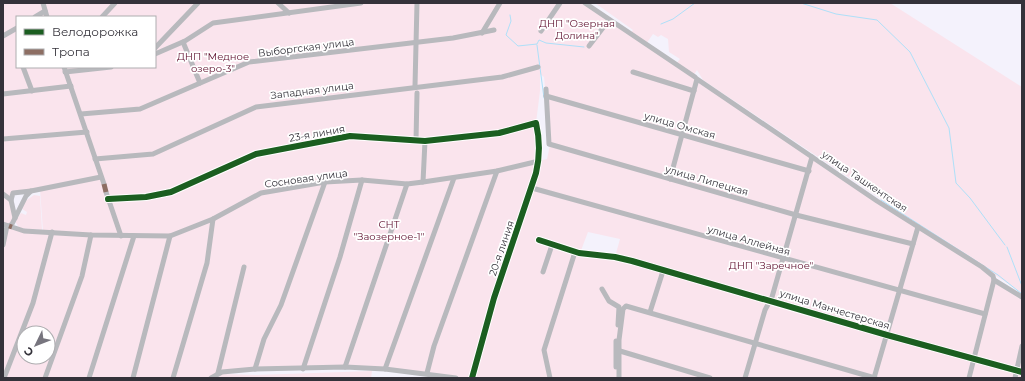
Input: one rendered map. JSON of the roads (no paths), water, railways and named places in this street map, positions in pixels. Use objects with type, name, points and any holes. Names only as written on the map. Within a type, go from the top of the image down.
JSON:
[{"type":"street","points":[[43,3],[47,16]]},
{"type":"street","points":[[103,16],[115,3]]},
{"type":"street","points":[[156,47],[198,3]]},
{"type":"street","points":[[278,3],[289,13]]},
{"type":"street","points":[[156,54],[183,42],[213,23],[342,4],[361,3]]},
{"type":"street","points":[[415,86],[417,3]]},
{"type":"street","points":[[482,33],[500,3]]},
{"type":"street","points":[[541,31],[560,3]]},
{"type":"street","name":"улица Ташкентская","points":[[585,3],[812,157],[989,272],[994,280],[1022,297]]},
{"type":"street","points":[[38,16],[45,11]]},
{"type":"street","points":[[589,46],[609,20]]},
{"type":"street","points":[[3,36],[16,29]]},
{"type":"street","name":"Выборгская улица","points":[[81,114],[140,109],[249,62],[416,42],[494,30]]},
{"type":"street","points":[[183,42],[200,83]]},
{"type":"street","name":"Западная улица","points":[[95,158],[153,154],[256,107],[415,86],[502,77],[538,67]]},
{"type":"street","points":[[23,68],[32,91]]},
{"type":"street","points":[[88,68],[65,69],[104,184]]},
{"type":"street","points":[[633,72],[694,91]]},
{"type":"street","points":[[670,179],[684,135],[696,78]]},
{"type":"street","points":[[3,94],[71,86]]},
{"type":"street","name":"улица Липецкая","points":[[546,89],[549,144],[796,215],[913,244]]},
{"type":"street","points":[[416,141],[417,93]]},
{"type":"street","name":"улица Омская","points":[[546,96],[809,171]]},
{"type":"street","name":"23-я линия","points":[[108,199],[146,197],[171,192],[256,154],[350,136],[425,141],[499,133],[536,123]]},
{"type":"street","name":"20-я линия","points":[[472,378],[494,298],[532,188],[539,161],[540,138],[536,123]]},
{"type":"street","points":[[3,140],[87,132]]},
{"type":"street","points":[[423,182],[425,141]]},
{"type":"street","points":[[745,378],[783,259],[812,157]]},
{"type":"street","name":"Сосновая улица","points":[[8,226],[24,231],[91,235],[170,236],[213,218],[261,193],[325,182],[362,180],[407,184],[497,171],[539,161]]},
{"type":"street","points":[[427,373],[434,346],[497,171]]},
{"type":"street","points":[[15,218],[11,200],[13,193],[31,191],[101,177]]},
{"type":"street","points":[[385,369],[454,178]]},
{"type":"street","points":[[303,369],[340,257],[362,180]]},
{"type":"street","points":[[255,369],[264,339],[281,305],[325,182]]},
{"type":"street","points":[[345,367],[407,184]]},
{"type":"street","name":"улица Аллейная","points":[[532,188],[985,314]]},
{"type":"street","points":[[3,245],[8,226],[15,218],[26,196],[31,191]]},
{"type":"street","points":[[106,192],[121,236]]},
{"type":"street","points":[[3,194],[11,200]]},
{"type":"street","points":[[173,378],[207,263],[213,218]]},
{"type":"street","points":[[619,378],[620,333],[625,306],[630,306],[875,378],[918,227]]},
{"type":"street","points":[[4,378],[33,303],[52,232]]},
{"type":"street","points":[[46,378],[82,276],[91,235]]},
{"type":"street","points":[[89,378],[134,236]]},
{"type":"street","points":[[133,378],[170,236]]},
{"type":"street","name":"улица Манчестерская","points":[[539,240],[575,252],[620,258],[770,300],[887,335],[1020,371]]},
{"type":"street","points":[[543,272],[552,245]]},
{"type":"street","points":[[550,378],[544,350],[575,252]]},
{"type":"street","points":[[218,373],[244,266]]},
{"type":"street","points":[[650,312],[663,271]]},
{"type":"street","points":[[969,378],[994,280]]},
{"type":"street","points":[[602,289],[609,301],[619,307],[616,378]]},
{"type":"street","points":[[1015,378],[1020,371],[1022,346]]},
{"type":"street","points":[[620,351],[710,378]]},
{"type":"street","points":[[211,378],[218,373],[255,369],[345,367],[427,373],[456,378]]},
{"type":"waterway","points":[[661,24],[673,19],[695,3]]},
{"type":"waterway","points":[[801,3],[836,14],[877,20],[910,52],[949,128],[956,183],[970,198],[1005,245]]},
{"type":"waterway","points":[[510,15],[511,21],[506,35],[518,46],[537,44],[539,40],[546,43],[584,47]]},
{"type":"waterway","points":[[537,45],[544,98]]},
{"type":"waterway","points":[[881,200],[998,275],[1022,294]]},
{"type":"waterway","points":[[1007,247],[1022,286]]},
{"type":"park label","name":"ДНП \"Озерная Долина\"","points":[[577,28]]},
{"type":"park label","name":"ДНП \"Медное озеро-3\"","points":[[213,62]]},
{"type":"park label","name":"СНТ \"Заозерное-1\"","points":[[389,230]]},
{"type":"park label","name":"ДНП \"Заречное\"","points":[[771,265]]}]
